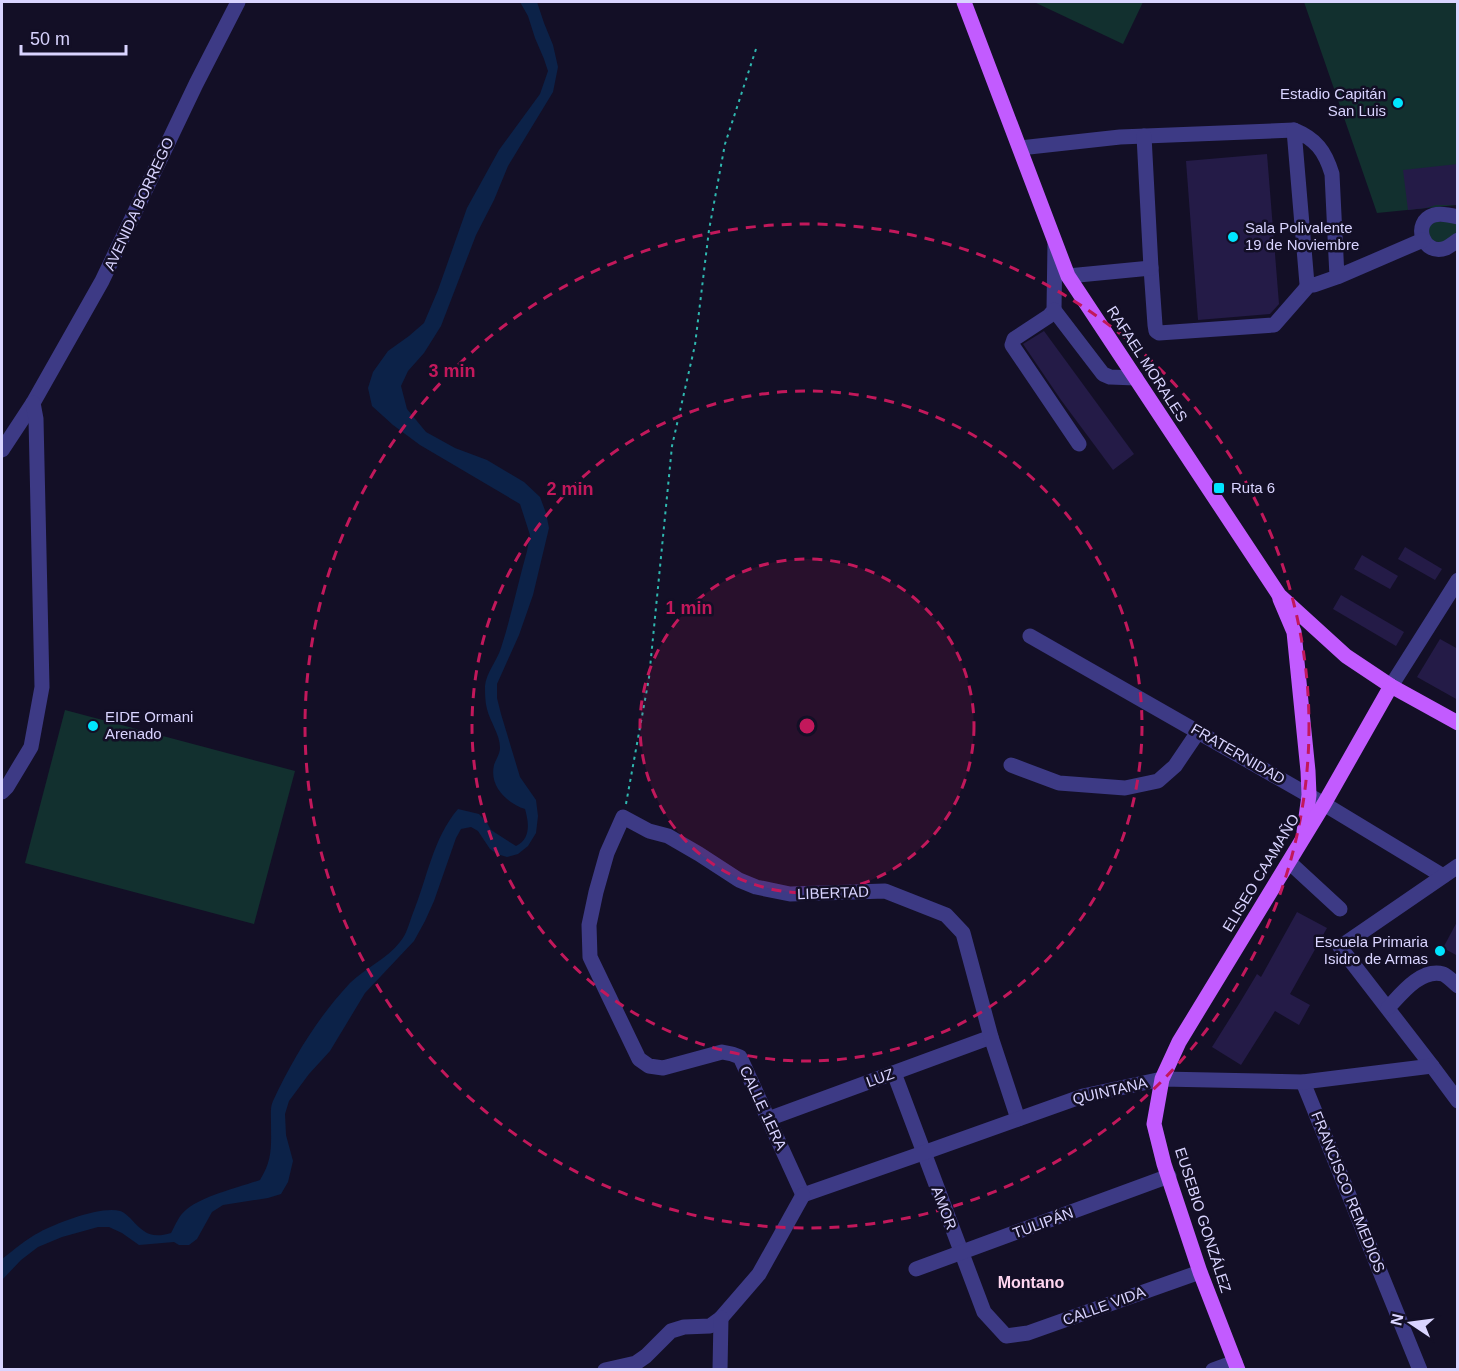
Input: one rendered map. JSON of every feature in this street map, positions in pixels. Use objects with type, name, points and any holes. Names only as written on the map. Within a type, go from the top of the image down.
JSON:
[{"type":"main road","name":"RAFAEL MORALES","points":[[964,2],[1068,276],[1279,596],[1346,656],[1391,686],[1458,723]]},
{"type":"main road","points":[[1279,596],[1294,632],[1308,771],[1309,795],[1303,838]]},
{"type":"main road","name":"ELISEO CAAMAÑO","points":[[1162,1079],[1179,1042],[1324,804],[1391,686]]},
{"type":"main road","name":"EUSEBIO GONZÁLEZ","points":[[1162,1079],[1154,1124],[1200,1272],[1236,1366]]},
{"type":"street","name":"AVENIDA BORREGO","points":[[2,450],[33,403],[102,281],[196,84],[238,2]]},
{"type":"street","points":[[1020,148],[1120,137],[1294,130],[1314,142],[1327,157],[1332,174],[1337,277]]},
{"type":"street","points":[[1294,130],[1306,282],[1309,285]]},
{"type":"street","points":[[1144,136],[1155,325],[1159,333],[1274,325],[1309,285],[1337,277],[1423,240]]},
{"type":"street","points":[[1458,217],[1438,214],[1428,218],[1422,226],[1423,240],[1430,247],[1445,248],[1458,240]]},
{"type":"street","points":[[1055,240],[1054,310],[1103,374],[1136,378]]},
{"type":"street","points":[[1068,276],[1151,268]]},
{"type":"street","points":[[1054,310],[1049,316],[1014,339],[1012,345],[1079,444]]},
{"type":"street","points":[[2,792],[31,747],[42,687],[36,418],[33,403]]},
{"type":"street","points":[[1391,686],[1458,580]]},
{"type":"street","name":"FRATERNIDAD","points":[[1030,636],[1309,795],[1443,876]]},
{"type":"street","points":[[1011,765],[1059,783],[1125,788],[1158,780],[1175,766],[1198,732]]},
{"type":"street","name":"CALLE 1ERA","points":[[623,817],[607,853],[596,892],[589,925],[590,957],[639,1059],[650,1066],[663,1068],[722,1052],[740,1057],[802,1195]]},
{"type":"street","name":"LIBERTAD","points":[[623,817],[649,831],[668,836],[739,880],[756,887],[790,894],[885,891],[946,915],[963,933],[991,1037],[1018,1119]]},
{"type":"street","points":[[1288,862],[1340,909]]},
{"type":"street","points":[[1458,866],[1340,947],[1458,1101]]},
{"type":"street","points":[[1388,1008],[1417,979],[1430,973],[1445,974],[1458,986]]},
{"type":"street","name":"LUZ","points":[[768,1119],[991,1037]]},
{"type":"street","name":"QUINTANA","points":[[802,1195],[1083,1096],[1162,1079],[1303,1082],[1432,1066]]},
{"type":"street","name":"AMOR","points":[[894,1073],[984,1312],[1006,1336]]},
{"type":"street","name":"FRANCISCO REMEDIOS","points":[[1303,1082],[1420,1370]]},
{"type":"street","name":"TULIPÁN","points":[[916,1269],[1169,1176]]},
{"type":"street","points":[[605,1370],[636,1363],[671,1331],[684,1327],[710,1326],[722,1318],[759,1274],[802,1195]]},
{"type":"street","name":"CALLE VIDA","points":[[1006,1336],[1028,1333],[1200,1272]]},
{"type":"street","points":[[720,1370],[722,1318]]},
{"type":"street","points":[[1213,1370],[1236,1366]]},
{"type":"path","points":[[623,817],[649,678],[672,446],[695,345],[709,230],[725,144],[756,49]]},
{"type":"green space","points":[[1034,2],[1143,2],[1123,44]]},
{"type":"green space","name":"Estadio Capitán San Luis","points":[[1304,2],[1457,2],[1457,205],[1377,213]]},
{"type":"green space","points":[[1435,222],[1457,222],[1457,232],[1443,243],[1429,240],[1429,226]]},
{"type":"green space","points":[[65,710],[295,771],[254,924],[25,863]]},
{"type":"water","points":[[520,2],[537,2],[553,45],[558,67],[553,92],[508,166],[476,235],[441,326],[424,353],[408,371],[401,386],[407,409],[426,432],[455,448],[487,460],[524,482],[540,497],[546,513],[549,528],[533,595],[519,635],[497,684],[497,698],[520,777],[536,800],[538,816],[536,833],[528,846],[518,854],[507,857],[490,849],[478,831],[471,827],[461,829],[434,901],[414,941],[365,993],[330,1051],[289,1101],[285,1114],[286,1135],[293,1161],[288,1182],[281,1194],[223,1205],[212,1212],[197,1239],[189,1245],[179,1245],[174,1242],[139,1245],[109,1227],[98,1227],[62,1237],[38,1247],[21,1260],[2,1280],[2,1259],[30,1238],[57,1224],[79,1216],[112,1210],[124,1213],[148,1234],[164,1235],[171,1233],[182,1214],[194,1204],[260,1180],[270,1152],[272,1103],[289,1069],[317,1024],[338,996],[350,983],[395,948],[402,939],[408,928],[436,846],[449,820],[458,809],[479,814],[491,830],[516,846],[526,835],[528,825],[525,809],[506,798],[494,780],[494,765],[500,743],[485,700],[487,676],[505,636],[530,535],[520,504],[420,445],[393,425],[372,406],[368,388],[373,372],[388,351],[424,323],[467,208],[499,150],[540,94],[548,71],[528,16]]},
{"type":"building","name":"Sala Polivalente 19 de Noviembre","points":[[1267,154],[1279,304],[1270,314],[1198,320],[1186,161]]},
{"type":"building","points":[[1458,164],[1458,205],[1436,205],[1408,210],[1403,170]]},
{"type":"building","points":[[1044,331],[1134,454],[1113,470],[1023,344]]},
{"type":"building","points":[[1405,547],[1442,569],[1435,580],[1398,559]]},
{"type":"building","points":[[1362,555],[1398,576],[1390,589],[1354,569]]},
{"type":"building","points":[[1341,595],[1404,632],[1396,646],[1333,609]]},
{"type":"building","points":[[1440,639],[1458,649],[1458,700],[1417,677]]},
{"type":"building","points":[[1297,912],[1327,928],[1290,994],[1310,1005],[1299,1025],[1275,1011],[1241,1065],[1212,1047],[1257,974],[1261,977]]},
{"type":"building","points":[[1458,920],[1458,956],[1443,948]]},
{"type":"place","name":"Estadio Capitán San Luis","points":[[1398,103]]},
{"type":"place","name":"Sala Polivalente 19 de Noviembre","points":[[1233,237]]},
{"type":"place","name":"Ruta 6","points":[[1219,488]]},
{"type":"place","name":"EIDE Ormani Arenado","points":[[93,726]]},
{"type":"place","name":"Escuela Primaria Isidro de Armas","points":[[1440,951]]},
{"type":"district","name":"Montano","points":[[1031,1282]]}]
